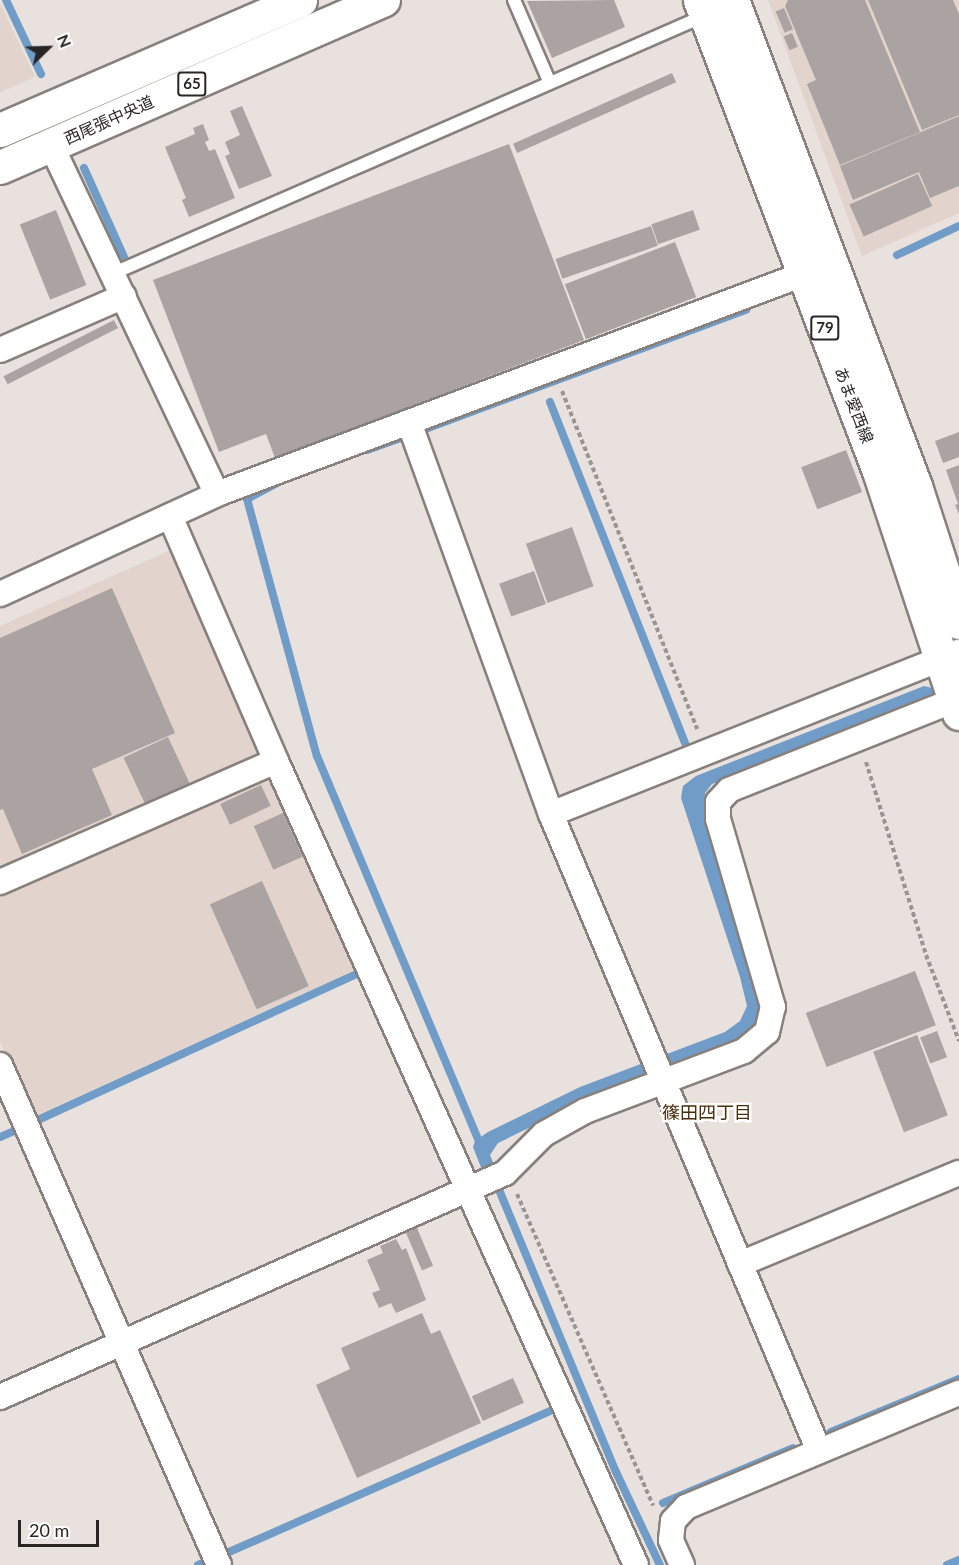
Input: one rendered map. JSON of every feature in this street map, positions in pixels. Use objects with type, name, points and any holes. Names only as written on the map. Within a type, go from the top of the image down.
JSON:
[{"type":"main road","name":"西尾張中央道","points":[[0,130],[266,7],[300,0]]},
{"type":"main road","name":"西尾張中央道","points":[[0,167],[383,0]]},
{"type":"main road","name":"あま愛西線","points":[[713,5],[804,274],[951,655],[956,702]]},
{"type":"main road","name":"あま愛西線","points":[[713,5],[915,486],[959,622]]},
{"type":"street","points":[[51,145],[114,273],[217,494]]},
{"type":"street","points":[[0,594],[217,494],[804,274]]},
{"type":"street","points":[[0,350],[124,296]]},
{"type":"street","points":[[409,422],[551,814],[819,1451]]},
{"type":"street","points":[[170,516],[276,761],[474,1187],[636,1565]]},
{"type":"street","points":[[551,814],[951,655]]},
{"type":"street","points":[[0,1397],[505,1172],[544,1134],[658,1071],[744,1051],[767,1032],[774,1007],[718,819],[718,802],[729,790],[858,738],[956,702]]},
{"type":"street","points":[[0,882],[276,761]]},
{"type":"street","points":[[0,1065],[219,1565]]},
{"type":"street","points":[[740,1264],[959,1173]]},
{"type":"street","points":[[682,1565],[671,1540],[673,1521],[686,1507],[959,1392]]},
{"type":"lane","points":[[514,0],[550,83]]},
{"type":"lane","points":[[114,273],[550,83],[713,5]]},
{"type":"path","points":[[562,390],[706,752]]},
{"type":"path","points":[[858,738],[926,955],[959,1041]]},
{"type":"path","points":[[505,1172],[657,1515],[673,1521]]},
{"type":"shaded area","points":[[768,0],[959,0],[959,213],[862,256]]},
{"type":"shaded area","points":[[0,3],[35,77],[0,92]]},
{"type":"shaded area","points":[[173,549],[262,756],[0,868],[0,626]]},
{"type":"shaded area","points":[[272,776],[357,969],[33,1117],[0,1042],[0,891]]},
{"type":"water","points":[[959,676],[959,687],[712,784],[705,793],[704,807],[763,992],[765,1011],[757,1028],[743,1038],[580,1103],[498,1143],[490,1155],[496,1170],[484,1175],[473,1147],[475,1141],[488,1132],[580,1087],[725,1032],[740,1021],[747,1006],[740,977],[681,798],[683,786],[696,776],[924,686],[932,688]]},
{"type":"building","points":[[614,0],[625,27],[552,58],[527,1]]},
{"type":"building","points":[[788,0],[865,0],[920,132],[840,165],[807,84],[816,80],[785,6]]},
{"type":"building","points":[[868,0],[953,0],[959,14],[959,115],[922,130]]},
{"type":"building","points":[[784,8],[793,29],[785,33],[776,12]]},
{"type":"building","points":[[792,33],[798,47],[790,50],[784,37]]},
{"type":"building","points":[[672,73],[676,82],[517,153],[513,144]]},
{"type":"building","points":[[242,106],[272,176],[239,189],[225,156],[230,154],[225,142],[240,135],[230,111]]},
{"type":"building","points":[[959,116],[959,186],[930,198],[919,172],[853,200],[840,166]]},
{"type":"building","points":[[203,124],[209,140],[205,142],[209,151],[215,149],[235,198],[189,217],[182,200],[186,198],[165,147],[195,134],[193,128]]},
{"type":"building","points":[[509,144],[584,340],[275,458],[266,434],[219,452],[153,280]]},
{"type":"building","points":[[918,174],[932,206],[864,236],[849,205]]},
{"type":"building","points":[[56,210],[86,285],[50,300],[20,225]]},
{"type":"building","points":[[693,210],[700,230],[658,244],[651,224]]},
{"type":"building","points":[[651,226],[658,246],[562,279],[556,259]]},
{"type":"building","points":[[675,242],[696,297],[586,339],[565,284]]},
{"type":"building","points":[[114,320],[118,328],[8,384],[4,376]]},
{"type":"building","points":[[959,432],[959,457],[943,463],[935,441]]},
{"type":"building","points":[[846,450],[862,492],[817,509],[801,467]]},
{"type":"building","points":[[959,465],[959,514],[955,505],[958,504],[946,470]]},
{"type":"building","points":[[572,527],[594,586],[548,603],[526,544]]},
{"type":"building","points":[[534,571],[546,604],[511,617],[499,584]]},
{"type":"building","points":[[112,588],[175,733],[92,769],[112,815],[22,854],[3,809],[0,810],[0,638]]},
{"type":"building","points":[[168,737],[190,783],[145,804],[124,758]]},
{"type":"building","points":[[261,785],[271,806],[230,825],[220,804]]},
{"type":"building","points":[[283,813],[303,857],[273,870],[254,826]]},
{"type":"building","points":[[262,881],[309,986],[257,1009],[210,904]]},
{"type":"building","points":[[915,971],[936,1025],[827,1067],[806,1013]]},
{"type":"building","points":[[937,1031],[947,1057],[930,1064],[920,1037]]},
{"type":"building","points":[[917,1035],[948,1115],[904,1132],[873,1052]]},
{"type":"building","points":[[417,1228],[433,1266],[422,1270],[406,1233]]},
{"type":"building","points":[[396,1239],[402,1250],[406,1248],[426,1300],[396,1313],[391,1303],[379,1308],[372,1293],[380,1290],[367,1260],[383,1253],[380,1246]]},
{"type":"building","points":[[422,1313],[431,1334],[440,1330],[481,1423],[357,1478],[316,1385],[350,1369],[341,1348]]},
{"type":"building","points":[[513,1378],[524,1403],[483,1421],[472,1396]]},
{"type":"waterway","points":[[6,0],[41,74]]},
{"type":"waterway","points":[[84,168],[124,257]]},
{"type":"waterway","points":[[897,255],[959,226]]},
{"type":"waterway","points":[[420,431],[746,310]]},
{"type":"waterway","points":[[550,402],[685,743]]},
{"type":"waterway","points":[[367,450],[406,436]]},
{"type":"waterway","points":[[279,482],[247,499],[317,756],[482,1149]]},
{"type":"waterway","points":[[40,1119],[355,975]]},
{"type":"waterway","points":[[0,1137],[14,1131]]},
{"type":"waterway","points":[[495,1180],[616,1472],[660,1565]]},
{"type":"waterway","points":[[831,1432],[959,1379]]},
{"type":"waterway","points":[[229,1552],[550,1411]]},
{"type":"waterway","points":[[663,1503],[793,1448]]},
{"type":"waterway","points":[[947,1565],[959,1560]]},
{"type":"waterway","points":[[198,1565],[205,1562]]},
{"type":"district","name":"篠田四丁目","points":[[707,1112]]}]
